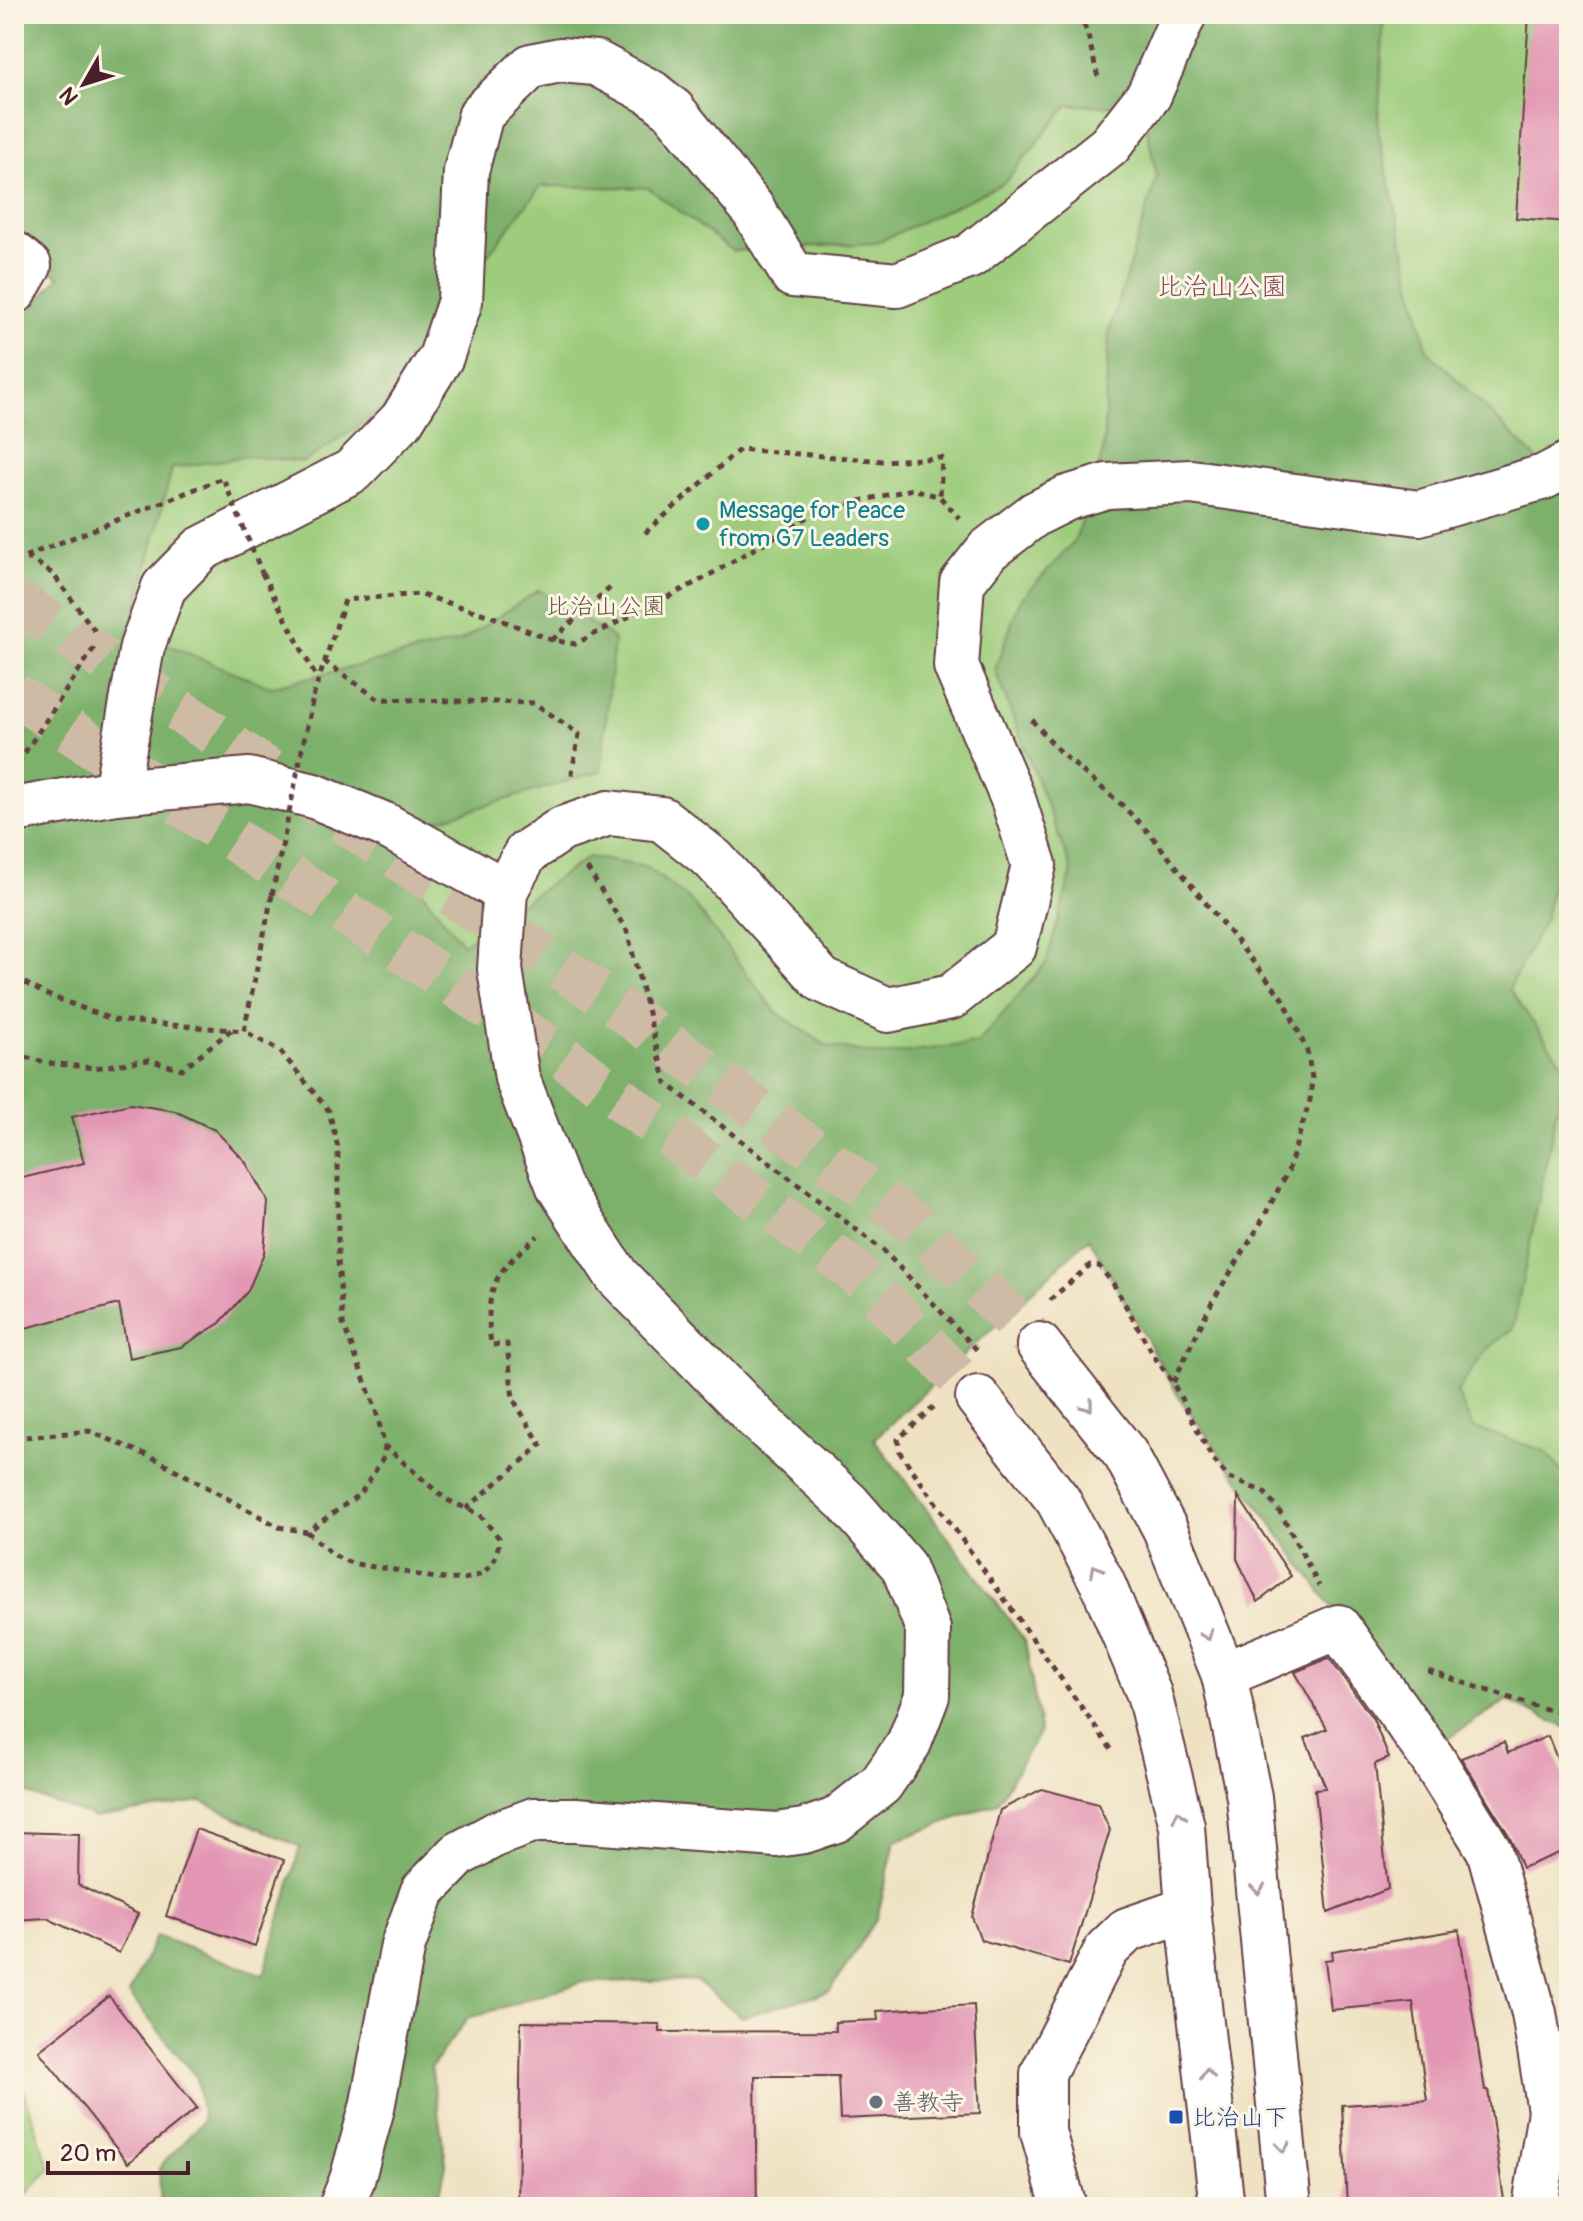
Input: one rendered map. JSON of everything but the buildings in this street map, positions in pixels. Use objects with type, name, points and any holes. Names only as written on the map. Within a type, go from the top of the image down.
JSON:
[{"type":"street","points":[[116,792],[142,647],[164,587],[201,549],[352,471],[402,420],[441,357],[460,301],[466,171],[481,114],[531,66],[560,60],[596,63],[652,93],[673,110],[752,208],[793,275],[897,285],[970,256],[1109,146],[1149,95],[1184,14]]},
{"type":"street","points":[[14,254],[29,266],[14,292]]},
{"type":"street","points":[[341,2207],[352,2180],[372,2108],[403,1945],[423,1891],[459,1854],[496,1834],[534,1820],[575,1820],[776,1835],[804,1831],[836,1820],[881,1784],[909,1743],[927,1696],[928,1629],[903,1566],[848,1503],[754,1416],[617,1276],[559,1187],[517,1078],[500,969],[505,891],[526,853],[562,829],[609,813],[662,819],[714,860],[822,980],[888,1010],[951,997],[1014,947],[1034,865],[1013,799],[956,666],[962,583],[988,550],[1035,514],[1067,498],[1107,486],[1191,482],[1419,513],[1561,476]]},
{"type":"street","points":[[14,810],[116,792],[249,780],[314,796],[385,825],[505,891]]},
{"type":"street","points":[[1039,1345],[1126,1455],[1165,1529],[1224,1675],[1249,1797],[1289,2207]]},
{"type":"street","points":[[982,1379],[1058,1500],[1102,1582],[1149,1694],[1182,1826],[1188,1909],[1222,2207]]},
{"type":"street","points":[[1224,1675],[1338,1627],[1432,1758],[1489,1850],[1534,2013],[1550,2111],[1535,2207]]},
{"type":"street","points":[[1064,2207],[1043,2132],[1043,2073],[1107,1949],[1127,1930],[1188,1909]]},
{"type":"path","points":[[1078,14],[1087,31],[1108,111],[1109,146]]},
{"type":"path","points":[[645,533],[740,449],[882,461],[942,458],[940,497]]},
{"type":"path","points":[[14,560],[223,478],[262,573],[317,680]]},
{"type":"path","points":[[244,1031],[313,697],[345,600],[419,594],[488,615],[552,640],[575,644],[701,580],[820,510],[913,489],[940,497],[988,550]]},
{"type":"path","points":[[14,560],[31,559],[53,574],[97,632],[95,647],[14,768]]},
{"type":"path","points":[[552,640],[610,588]]},
{"type":"path","points":[[324,661],[378,699],[534,703],[579,734],[562,829],[627,931],[666,1083],[884,1251],[982,1379]]},
{"type":"path","points":[[1025,711],[1062,754],[1122,805],[1150,834],[1284,1000],[1307,1051],[1312,1078],[1310,1100],[1288,1171],[1258,1228],[1212,1302],[1173,1383]]},
{"type":"path","points":[[14,977],[45,994],[114,1020],[244,1031],[280,1051],[329,1111],[338,1148],[338,1261],[343,1324],[375,1407],[385,1446],[384,1457],[361,1493],[307,1532]]},
{"type":"path","points":[[14,1054],[48,1063],[95,1068],[148,1060],[182,1069],[231,1030]]},
{"type":"path","points":[[466,1509],[541,1445],[513,1399],[507,1344],[491,1345],[489,1320],[492,1292],[498,1274],[507,1262],[545,1229]]},
{"type":"path","points":[[14,1438],[89,1431],[156,1459],[279,1527],[307,1532],[341,1559],[442,1579],[463,1579],[483,1574],[498,1556],[499,1538],[479,1514],[445,1499],[385,1446]]},
{"type":"path","points":[[899,1451],[1118,1758]]},
{"type":"path","points":[[1485,1690],[1541,1708],[1569,1713]]},
{"type":"green space","name":"比治山公園","points":[[14,14],[1569,14],[1569,1729],[1508,1700],[1439,1743],[1093,1238],[923,1106],[874,1439],[1025,1641],[1040,1731],[997,1803],[895,1841],[877,1918],[830,1991],[742,2017],[696,1980],[583,1982],[468,2018],[431,2067],[446,2164],[437,2207],[411,1845],[26,1726],[20,1791],[14,1798],[14,329],[59,277],[14,242]]},
{"type":"green space","name":"比治山公園","points":[[14,14],[1384,14],[1378,131],[1427,350],[1569,491],[1569,844],[1555,870],[1545,919],[1509,989],[1565,1067],[1513,1328],[1486,1350],[1457,1392],[1472,1427],[1545,1451],[1569,1481],[1569,1729],[1506,1700],[1439,1744],[1360,1645],[1180,1399],[1089,1238],[874,1439],[1025,1641],[1040,1731],[997,1803],[895,1841],[877,1918],[830,1991],[742,2017],[696,1980],[583,1982],[468,2018],[431,2067],[446,2164],[437,2207],[161,2207],[159,2168],[203,2121],[197,2078],[129,1994],[156,1936],[264,1975],[300,1847],[201,1801],[95,1818],[20,1791],[25,1726],[14,1710],[14,329],[59,277],[14,242]],"holes":[[[1068,105],[1142,106],[1157,177],[1109,331],[1103,452],[1075,541],[1020,600],[995,670],[1072,871],[1046,963],[978,1043],[883,1055],[827,1046],[776,1012],[691,901],[646,867],[588,857],[463,944],[403,868],[431,822],[601,771],[614,639],[539,590],[461,641],[270,687],[131,630],[172,468],[248,456],[304,462],[381,411],[432,342],[479,266],[541,186],[648,188],[733,251],[876,243],[1004,183]]]},
{"type":"green space","points":[[14,2061],[50,2169],[14,2207]]},
{"type":"tunnel","points":[[14,599],[610,1001],[916,1225],[1039,1345]]},
{"type":"tunnel","points":[[14,694],[566,1059],[853,1270],[978,1398]]},
{"type":"place","name":"Message for Peace from G7 Leaders","points":[[703,524]]},
{"type":"place","name":"善教寺","points":[[876,2102]]},
{"type":"place","name":"比治山下","points":[[1176,2117]]},
{"type":"district","name":"比治山公園","points":[[1222,287]]}]
